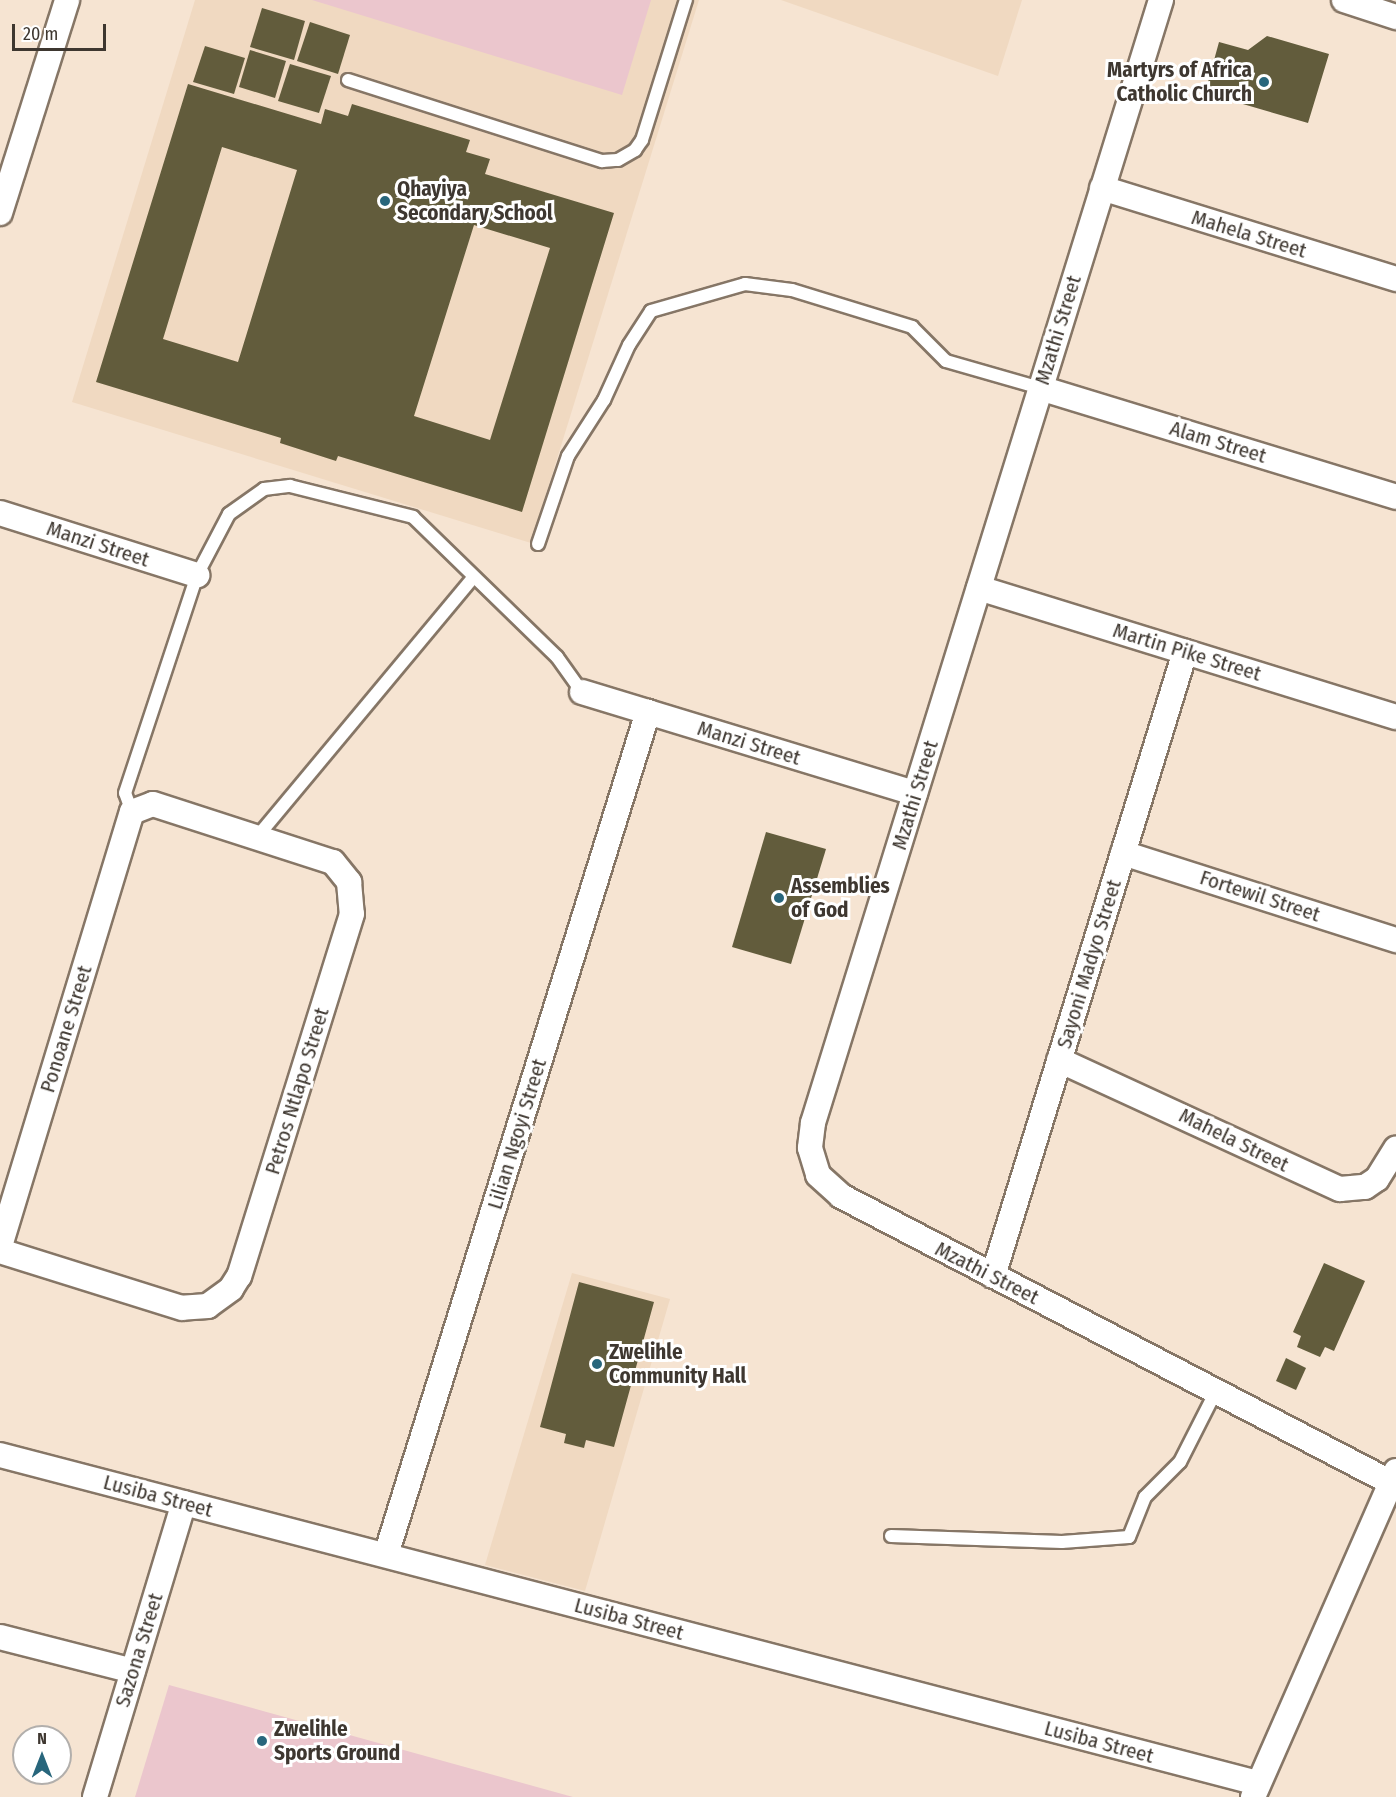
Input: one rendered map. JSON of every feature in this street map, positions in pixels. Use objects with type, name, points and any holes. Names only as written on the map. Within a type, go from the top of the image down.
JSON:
[{"type":"street","points":[[0,213],[67,0]]},
{"type":"street","name":"Mzathi Street","points":[[1161,0],[813,1123],[810,1148],[818,1175],[840,1196],[1216,1391],[1393,1476]]},
{"type":"street","points":[[1344,0],[1396,17]]},
{"type":"street","name":"Mahela Street","points":[[1102,188],[1396,279]]},
{"type":"street","name":"Alam Street","points":[[1040,388],[1396,497]]},
{"type":"street","name":"Manzi Street","points":[[0,513],[197,575]]},
{"type":"street","name":"Martin Pike Street","points":[[979,588],[1396,717]]},
{"type":"street","name":"Sayoni Madyo Street","points":[[993,1276],[1185,651]]},
{"type":"street","name":"Manzi Street","points":[[582,692],[915,793]]},
{"type":"street","name":"Lilian Ngoyi Street","points":[[386,1555],[648,712]]},
{"type":"street","name":"Petros Ntlapo Street","points":[[0,1251],[182,1308],[208,1306],[231,1289],[238,1276],[353,906],[350,882],[333,862],[153,804],[132,812]]},
{"type":"street","name":"Ponoane Street","points":[[0,1246],[132,812]]},
{"type":"street","name":"Fortewil Street","points":[[1123,853],[1396,940]]},
{"type":"street","name":"Mahela Street","points":[[1059,1060],[1340,1189],[1365,1187],[1377,1179],[1396,1149]]},
{"type":"street","name":"Lusiba Street","points":[[0,1455],[386,1555],[1255,1790],[1393,1476]]},
{"type":"street","name":"Sazona Street","points":[[94,1797],[184,1503]]},
{"type":"street","points":[[0,1637],[133,1671]]},
{"type":"lane","points":[[348,80],[602,161],[618,160],[635,150],[642,140],[686,0]]},
{"type":"lane","points":[[538,543],[568,456],[604,400],[629,345],[651,311],[745,284],[792,290],[912,327],[946,361],[1040,388]]},
{"type":"lane","points":[[132,812],[125,793],[197,575],[229,514],[264,489],[290,486],[413,517],[455,555],[473,578],[557,657],[582,692]]},
{"type":"lane","points":[[257,837],[473,578]]},
{"type":"lane","points":[[891,1536],[1062,1542],[1129,1537],[1145,1497],[1180,1462],[1216,1391]]},
{"type":"shaded area","name":"Qhayiya Secondary School","points":[[195,0],[699,0],[531,543],[72,402]]},
{"type":"shaded area","points":[[312,0],[651,0],[622,95]]},
{"type":"shaded area","points":[[781,0],[1022,0],[998,76]]},
{"type":"shaded area","points":[[572,1273],[670,1299],[585,1591],[485,1565]]},
{"type":"shaded area","name":"Zwelihle Sports Ground","points":[[169,1685],[573,1797],[135,1797]]},
{"type":"building","points":[[262,8],[305,21],[294,60],[250,47]]},
{"type":"building","points":[[310,22],[350,35],[338,74],[297,61]]},
{"type":"building","name":"Martyrs of Africa Catholic Church","points":[[1267,36],[1329,54],[1308,123],[1205,93],[1219,42],[1248,50]]},
{"type":"building","points":[[205,46],[245,58],[234,94],[193,82]]},
{"type":"building","points":[[250,50],[286,61],[275,98],[239,87]]},
{"type":"building","points":[[290,64],[331,76],[319,113],[278,101]]},
{"type":"building","points":[[188,84],[321,124],[325,109],[348,116],[352,104],[470,140],[466,152],[490,159],[485,174],[614,213],[522,512],[338,456],[336,461],[280,443],[281,438],[96,382]],"holes":[[[222,147],[297,170],[238,362],[163,339]],[[474,225],[550,248],[490,440],[414,416]]]},
{"type":"building","name":"Assemblies of God","points":[[766,832],[826,849],[791,964],[732,947]]},
{"type":"building","points":[[1324,1263],[1365,1281],[1334,1351],[1325,1347],[1320,1357],[1297,1347],[1301,1336],[1293,1332]]},
{"type":"building","name":"Zwelihle Community Hall","points":[[579,1282],[654,1302],[614,1447],[586,1440],[584,1448],[564,1443],[566,1434],[540,1427]]},
{"type":"building","points":[[1286,1358],[1306,1368],[1296,1390],[1276,1381]]},
{"type":"place","name":"Martyrs of Africa Catholic Church","points":[[1264,82]]},
{"type":"place","name":"Qhayiya Secondary School","points":[[385,201]]},
{"type":"place","name":"Assemblies of God","points":[[779,898]]},
{"type":"place","name":"Zwelihle Community Hall","points":[[597,1364]]},
{"type":"place","name":"Zwelihle Sports Ground","points":[[262,1741]]}]
